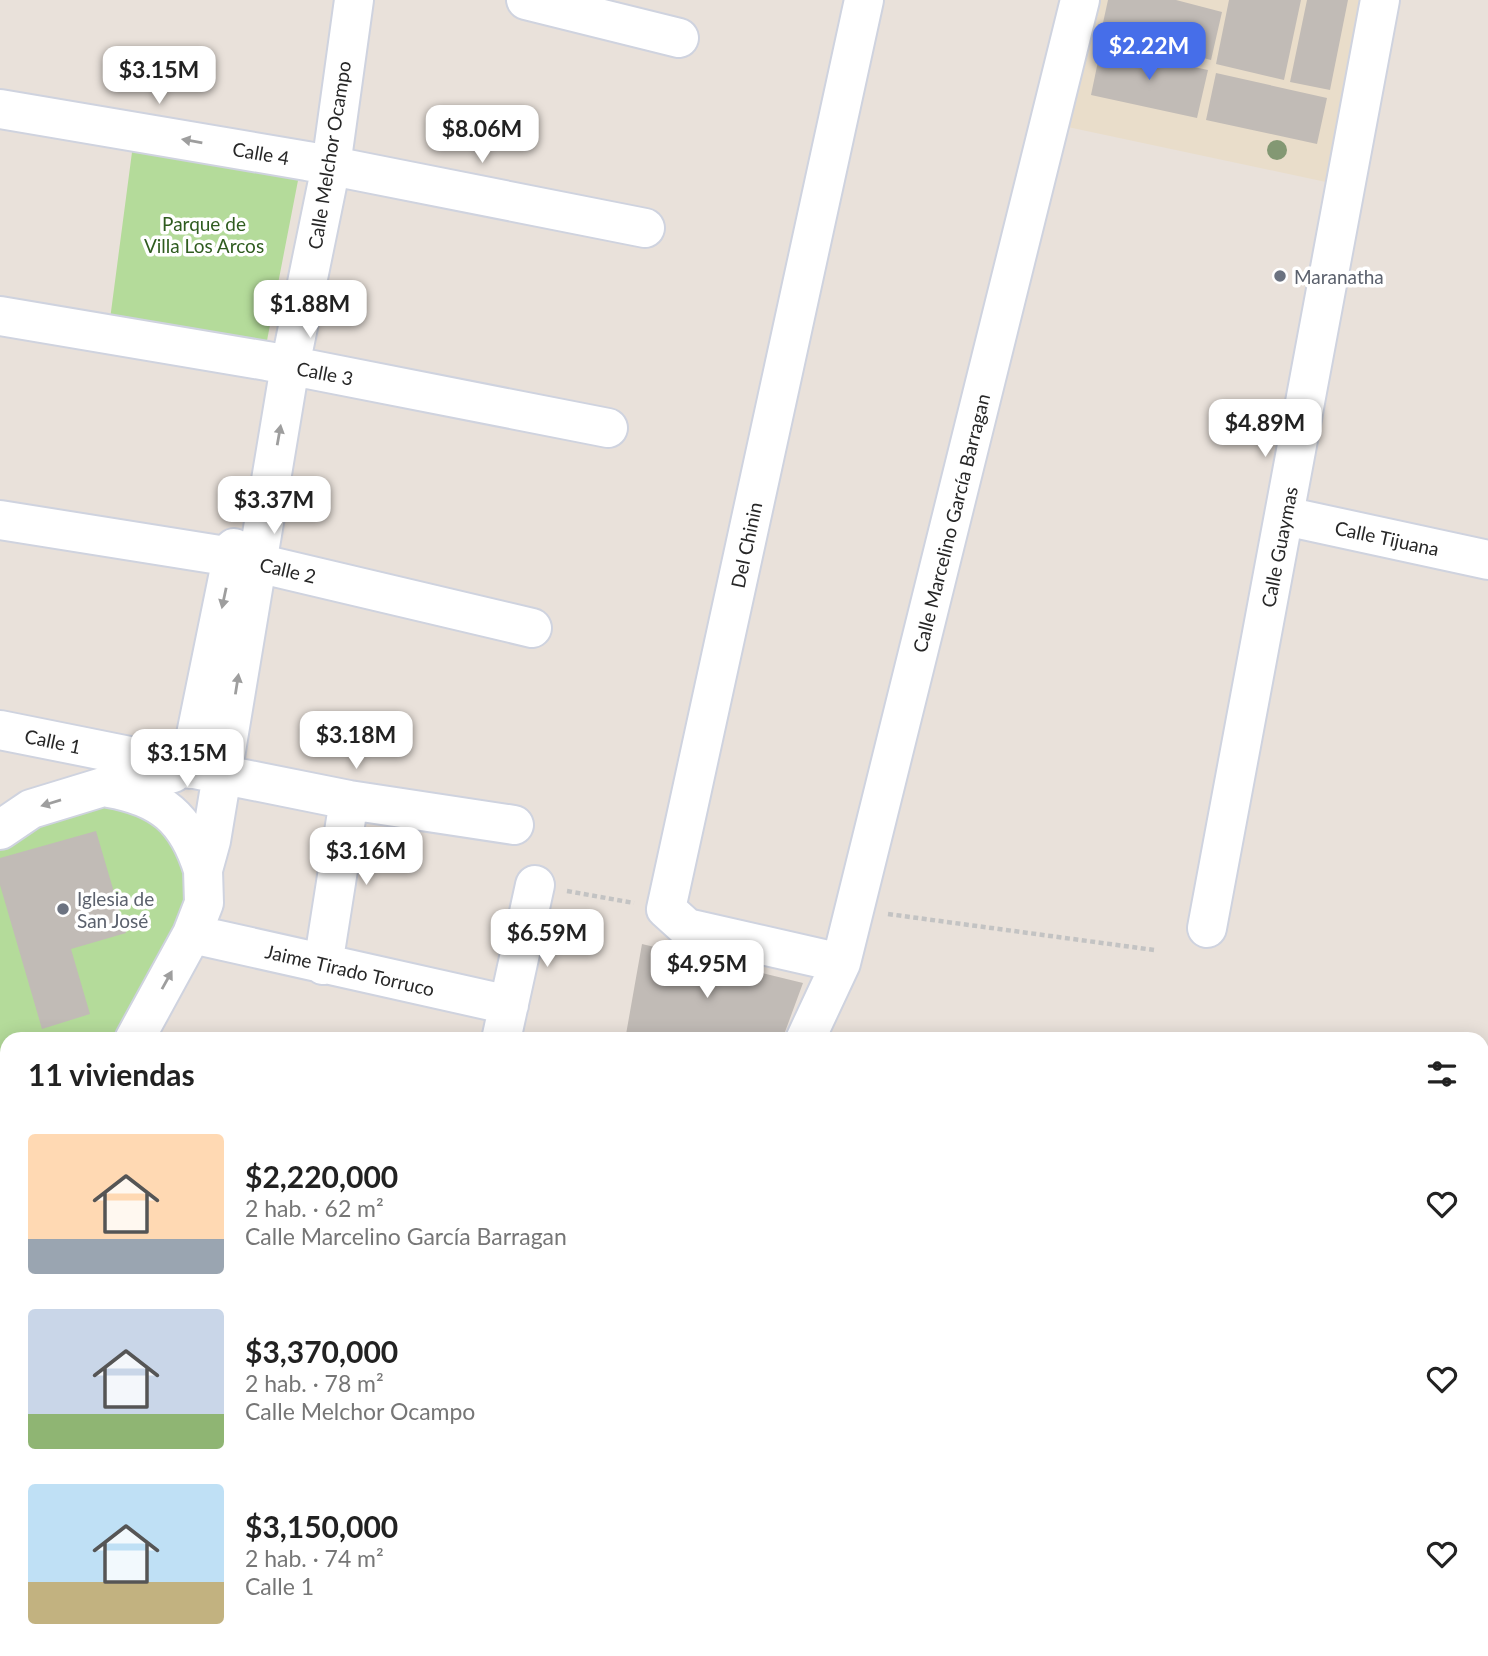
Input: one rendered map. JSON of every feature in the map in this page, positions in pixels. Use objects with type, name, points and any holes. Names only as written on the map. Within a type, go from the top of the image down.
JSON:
[{"type":"street","name":"Calle Melchor Ocampo","points":[[319,163],[329,0]]},
{"type":"street","name":"Calle Melchor Ocampo","points":[[138,1032],[192,934],[204,904],[203,870],[211,841],[192,773],[245,560],[278,364],[354,0]]},
{"type":"street","points":[[526,0],[678,38]]},
{"type":"street","name":"Del Chinin","points":[[666,909],[864,0]]},
{"type":"street","name":"Calle Marcelino García Barragan","points":[[809,1032],[841,963],[1080,0]]},
{"type":"street","name":"Calle Guaymas","points":[[1207,928],[1380,0]]},
{"type":"street","name":"Calle 4","points":[[0,109],[319,163],[645,228]]},
{"type":"street","name":"Calle 3","points":[[0,316],[278,364],[608,428]]},
{"type":"street","name":"Calle Tijuana","points":[[1285,516],[1488,560]]},
{"type":"street","name":"Calle 2","points":[[0,520],[245,560],[532,628]]},
{"type":"street","name":"Calle 1","points":[[0,730],[192,773],[514,825]]},
{"type":"street","points":[[0,830],[31,809],[103,787],[192,773]]},
{"type":"street","points":[[103,787],[138,793],[166,810],[194,842],[203,870]]},
{"type":"street","points":[[323,965],[349,800]]},
{"type":"street","points":[[505,1022],[535,885]]},
{"type":"street","points":[[666,909],[687,928],[841,963]]},
{"type":"street","name":"Jaime Tirado Torruco","points":[[192,934],[323,965],[505,1022]]},
{"type":"path","points":[[535,885],[666,909]]},
{"type":"path","points":[[853,909],[1154,950]]},
{"type":"shaded area","points":[[1096,0],[1360,0],[1326,182],[1063,126]]},
{"type":"green space","name":"Parque de Villa Los Arcos","points":[[134,137],[301,165],[264,356],[109,327]]},
{"type":"green space","points":[[152,800],[203,870],[137,1032],[0,1032],[0,831],[31,809]]},
{"type":"building","points":[[1108,0],[1176,0],[1222,12],[1211,60],[1101,32]]},
{"type":"building","points":[[1229,0],[1301,0],[1284,80],[1216,64]]},
{"type":"building","points":[[1307,0],[1348,0],[1330,90],[1290,82]]},
{"type":"building","points":[[1101,47],[1208,70],[1197,118],[1091,95]]},
{"type":"building","points":[[1216,73],[1327,98],[1317,144],[1206,120]]},
{"type":"building","name":"Iglesia de San José","points":[[96,831],[126,933],[71,949],[90,1014],[42,1029],[0,885],[0,858]]},
{"type":"building","points":[[642,944],[803,983],[785,1032],[626,1032]]},
{"type":"place","name":"Maranatha","points":[[1280,276]]},
{"type":"place","name":"Iglesia de San José","points":[[63,909]]}]
